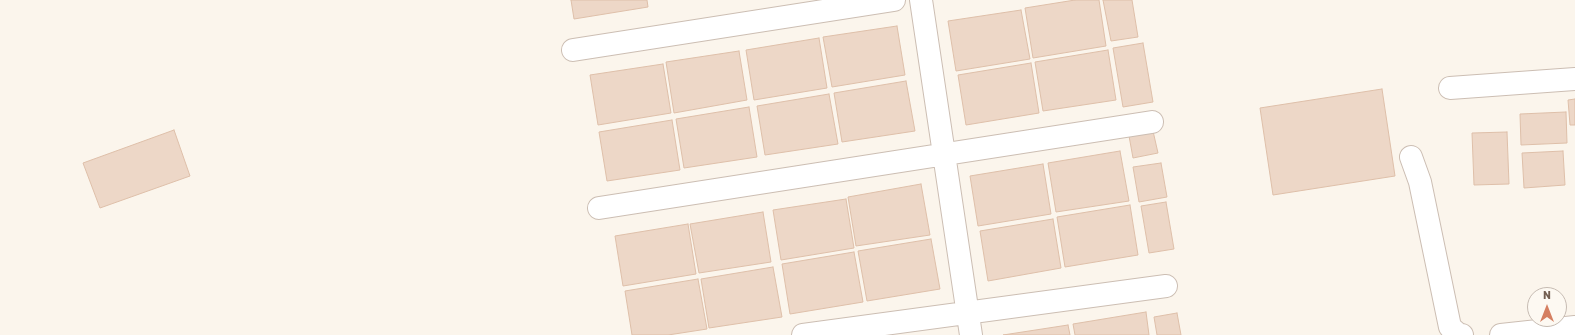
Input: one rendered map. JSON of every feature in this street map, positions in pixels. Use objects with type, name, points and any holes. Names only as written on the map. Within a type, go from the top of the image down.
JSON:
[{"type":"street","points":[[573,50],[894,0]]},
{"type":"street","points":[[921,0],[970,335]]},
{"type":"street","points":[[1450,88],[1575,79]]},
{"type":"street","points":[[599,208],[1152,122]]},
{"type":"street","points":[[1411,157],[1420,182],[1450,327],[1459,335],[1462,335]]},
{"type":"street","points":[[803,335],[1166,286]]},
{"type":"street","points":[[1501,335],[1575,327]]},
{"type":"building","points":[[571,0],[647,0],[648,7],[574,19]]},
{"type":"building","points":[[1075,0],[1099,0],[1106,46],[1033,58],[1025,8]]},
{"type":"building","points":[[1103,0],[1132,0],[1138,37],[1111,41]]},
{"type":"building","points":[[1021,10],[1030,59],[956,71],[948,21]]},
{"type":"building","points":[[897,26],[905,75],[832,87],[823,37]]},
{"type":"building","points":[[819,38],[827,88],[754,100],[746,50]]},
{"type":"building","points":[[1143,43],[1153,102],[1123,107],[1113,48]]},
{"type":"building","points":[[1108,50],[1116,100],[1043,111],[1035,62]]},
{"type":"building","points":[[739,51],[747,100],[674,113],[666,62]]},
{"type":"building","points":[[1031,63],[1039,113],[966,125],[958,75]]},
{"type":"building","points":[[663,64],[671,113],[598,125],[590,75]]},
{"type":"building","points":[[906,81],[915,131],[842,142],[834,93]]},
{"type":"building","points":[[1382,89],[1395,176],[1273,195],[1260,108]]},
{"type":"building","points":[[829,94],[838,144],[765,155],[757,106]]},
{"type":"building","points":[[1575,99],[1575,125],[1570,125],[1568,100]]},
{"type":"building","points":[[749,107],[757,157],[684,168],[676,119]]},
{"type":"building","points":[[1566,112],[1567,143],[1521,145],[1520,114]]},
{"type":"building","points":[[672,120],[680,170],[607,181],[599,132]]},
{"type":"building","points":[[174,130],[190,176],[100,208],[83,163]]},
{"type":"building","points":[[1153,131],[1158,153],[1133,158],[1129,136]]},
{"type":"building","points":[[1507,132],[1509,184],[1474,185],[1472,133]]},
{"type":"building","points":[[1120,151],[1129,201],[1056,212],[1048,163]]},
{"type":"building","points":[[1563,151],[1565,185],[1524,188],[1522,153]]},
{"type":"building","points":[[1161,163],[1167,197],[1139,202],[1133,167]]},
{"type":"building","points":[[1043,164],[1051,214],[978,226],[970,176]]},
{"type":"building","points":[[921,184],[930,235],[856,246],[848,197]]},
{"type":"building","points":[[846,199],[854,248],[781,260],[773,210]]},
{"type":"building","points":[[1166,202],[1174,249],[1149,253],[1141,206]]},
{"type":"building","points":[[1130,205],[1138,255],[1065,267],[1057,217]]},
{"type":"building","points":[[763,212],[771,262],[699,273],[690,224]]},
{"type":"building","points":[[1053,219],[1061,268],[988,281],[980,231]]},
{"type":"building","points":[[688,224],[696,274],[623,286],[615,236]]},
{"type":"building","points":[[931,239],[940,289],[867,301],[858,251]]},
{"type":"building","points":[[854,252],[863,302],[790,314],[782,264]]},
{"type":"building","points":[[773,267],[782,317],[709,328],[701,279]]},
{"type":"building","points":[[698,279],[707,329],[668,335],[632,335],[625,291]]},
{"type":"building","points":[[1146,312],[1149,335],[1075,335],[1073,324]]},
{"type":"building","points":[[1177,313],[1181,335],[1157,335],[1154,317]]},
{"type":"building","points":[[1068,325],[1070,335],[1003,335]]}]
